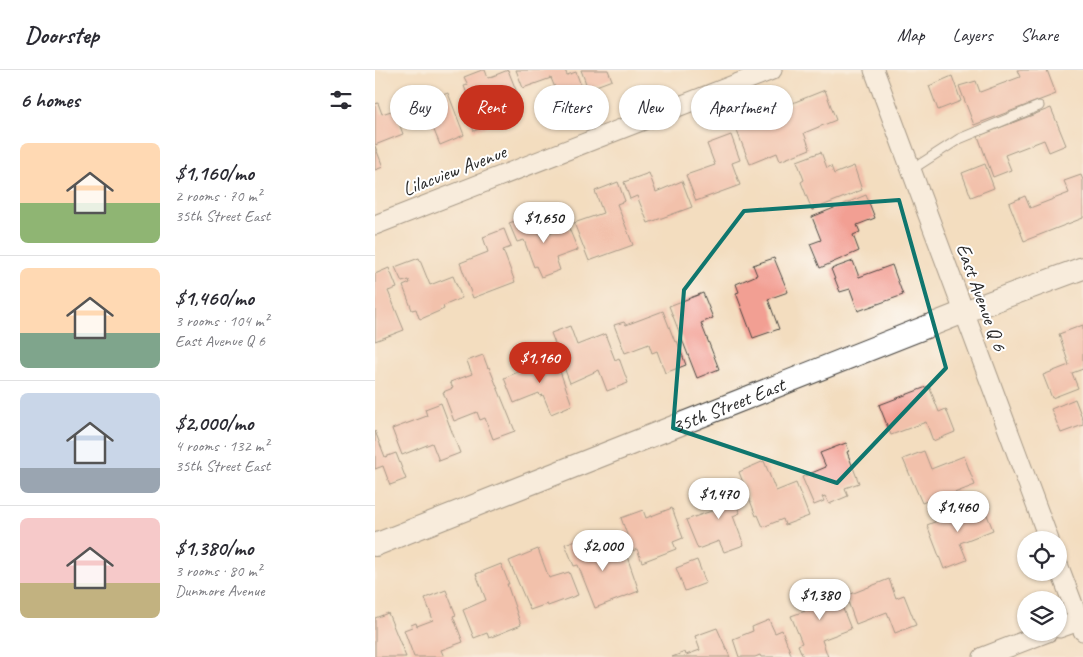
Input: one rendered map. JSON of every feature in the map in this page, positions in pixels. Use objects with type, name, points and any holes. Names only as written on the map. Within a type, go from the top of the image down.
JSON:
[{"type":"street","name":"Lilacview Avenue","points":[[375,225],[772,70]]},
{"type":"street","name":"East Avenue Q 6","points":[[874,70],[1046,531]]},
{"type":"street","name":"35th Street East","points":[[375,546],[964,312],[1083,268]]},
{"type":"street","points":[[1064,581],[1081,626],[1067,627]]},
{"type":"street","points":[[983,657],[1025,641]]},
{"type":"lane","points":[[911,170],[959,139],[1039,106]]},
{"type":"highlighted area","points":[[899,200],[946,368],[837,483],[673,428],[684,290],[744,211]]},
{"type":"building","points":[[485,70],[488,78],[508,70],[514,85],[468,85],[464,77]]},
{"type":"building","points":[[516,70],[565,70],[567,75],[576,72],[581,85],[554,85],[551,78],[524,88],[524,85],[522,85]]},
{"type":"building","points":[[581,70],[608,70],[612,80],[599,85],[587,85]]},
{"type":"building","points":[[1017,70],[1047,70],[1056,94],[974,125],[959,86],[976,81],[980,92],[1020,77]]},
{"type":"building","points":[[952,76],[961,101],[938,110],[929,86]]},
{"type":"building","points":[[825,90],[836,120],[804,133],[810,149],[780,161],[777,153],[750,164],[737,130],[793,130],[793,103]]},
{"type":"building","points":[[448,93],[458,119],[458,130],[462,130],[464,135],[440,145],[434,130],[448,130]]},
{"type":"building","points":[[378,103],[382,114],[390,111],[390,130],[402,130],[403,134],[375,145],[375,104]]},
{"type":"building","points":[[1051,108],[1066,145],[1049,152],[1044,140],[1005,155],[1011,170],[993,177],[978,136]]},
{"type":"building","points":[[731,135],[740,160],[732,163],[740,185],[696,201],[686,175],[715,165],[707,144]]},
{"type":"building","points":[[375,146],[383,167],[375,170]]},
{"type":"building","points":[[821,152],[827,168],[831,166],[834,174],[854,166],[862,190],[812,210],[801,182],[804,180],[797,161]]},
{"type":"building","points":[[985,164],[994,188],[971,197],[962,173]]},
{"type":"building","points":[[649,173],[656,192],[682,181],[692,207],[648,223],[637,196],[630,199],[624,182]]},
{"type":"building","points":[[1081,175],[1083,180],[1083,218],[1024,241],[1009,203],[1025,196],[1030,208],[1069,193],[1064,181]]},
{"type":"building","points":[[618,182],[625,201],[617,204],[633,245],[589,261],[574,223],[603,213],[595,191]]},
{"type":"building","points":[[866,195],[875,218],[857,225],[860,232],[853,235],[859,251],[820,268],[810,244],[821,240],[812,217]]},
{"type":"building","points":[[533,215],[541,237],[568,226],[578,250],[556,258],[560,270],[541,277],[536,266],[534,267],[524,240],[517,242],[509,223]]},
{"type":"building","points":[[504,229],[511,247],[503,250],[515,282],[473,298],[460,263],[488,252],[483,237]]},
{"type":"building","points":[[419,258],[430,285],[453,276],[462,298],[443,306],[444,309],[421,319],[416,309],[412,310],[403,286],[410,283],[409,280],[402,282],[395,267]]},
{"type":"building","points":[[774,258],[788,292],[768,299],[779,329],[753,338],[736,293],[739,292],[736,284],[757,275],[753,265]]},
{"type":"building","points":[[853,261],[859,277],[892,265],[903,295],[858,311],[850,289],[840,292],[831,269]]},
{"type":"building","points":[[389,268],[397,288],[388,291],[404,330],[375,341],[375,274]]},
{"type":"building","points":[[703,293],[713,318],[701,323],[719,369],[697,378],[669,306]]},
{"type":"building","points":[[663,311],[686,365],[665,373],[657,351],[652,353],[649,344],[625,353],[614,325],[624,322],[626,325]]},
{"type":"building","points":[[1083,325],[1083,369],[1072,373],[1078,388],[1052,398],[1043,375],[1069,365],[1059,334]]},
{"type":"building","points":[[570,326],[577,345],[605,334],[615,360],[619,358],[628,383],[607,391],[599,370],[570,383],[551,333]]},
{"type":"building","points":[[544,354],[548,364],[556,360],[572,405],[551,414],[543,395],[540,396],[539,393],[514,403],[504,378],[527,368],[524,362]]},
{"type":"building","points":[[483,355],[515,431],[493,439],[485,418],[480,420],[477,412],[454,421],[443,392],[453,388],[450,382],[472,374],[467,361]]},
{"type":"building","points":[[929,386],[939,412],[946,409],[955,432],[933,441],[926,422],[891,435],[879,405]]},
{"type":"building","points":[[1075,399],[1083,425],[1061,433],[1051,409]]},
{"type":"building","points":[[441,403],[460,453],[439,461],[432,443],[402,455],[392,429],[427,416],[425,409]]},
{"type":"building","points":[[375,431],[385,457],[396,453],[406,479],[390,485],[383,466],[375,469]]},
{"type":"building","points":[[846,443],[849,451],[847,452],[859,483],[845,488],[848,496],[829,504],[825,496],[822,497],[824,501],[814,505],[802,477],[826,467],[820,453]]},
{"type":"building","points":[[924,451],[931,469],[964,456],[975,485],[931,502],[930,500],[922,503],[903,459]]},
{"type":"building","points":[[764,461],[776,491],[796,483],[809,516],[785,525],[783,519],[763,527],[758,515],[756,516],[739,472]]},
{"type":"building","points":[[730,479],[740,504],[737,507],[740,513],[733,516],[744,545],[724,552],[719,541],[698,549],[686,520],[717,509],[709,487]]},
{"type":"building","points":[[982,502],[993,530],[960,543],[967,560],[944,569],[927,525],[937,521],[937,519]]},
{"type":"building","points":[[672,508],[683,538],[673,542],[676,549],[642,562],[637,549],[633,551],[621,518],[643,510],[646,518]]},
{"type":"building","points":[[587,536],[595,555],[623,545],[639,591],[595,608],[578,565],[574,566],[565,544]]},
{"type":"building","points":[[538,549],[549,578],[569,572],[578,595],[548,606],[547,604],[530,610],[509,561]]},
{"type":"building","points":[[697,560],[706,583],[685,591],[676,568]]},
{"type":"building","points":[[501,564],[521,625],[489,638],[487,633],[474,638],[463,610],[486,600],[476,574]]},
{"type":"building","points":[[889,579],[896,598],[904,595],[916,625],[895,633],[887,612],[856,624],[846,596]]},
{"type":"building","points":[[836,583],[841,598],[839,599],[851,629],[822,640],[828,657],[803,657],[798,645],[802,643],[791,616],[805,611],[800,597]]},
{"type":"building","points":[[446,590],[456,615],[453,616],[463,642],[441,650],[444,657],[414,657],[404,630],[416,623],[417,626],[433,620],[425,598]]},
{"type":"building","points":[[388,613],[406,657],[375,657],[375,618]]},
{"type":"building","points":[[769,620],[775,633],[782,630],[792,657],[761,657],[760,655],[755,657],[739,657],[733,639],[753,631],[752,627]]},
{"type":"building","points":[[717,628],[730,657],[672,657],[685,652],[686,655],[700,650],[695,636]]}]
